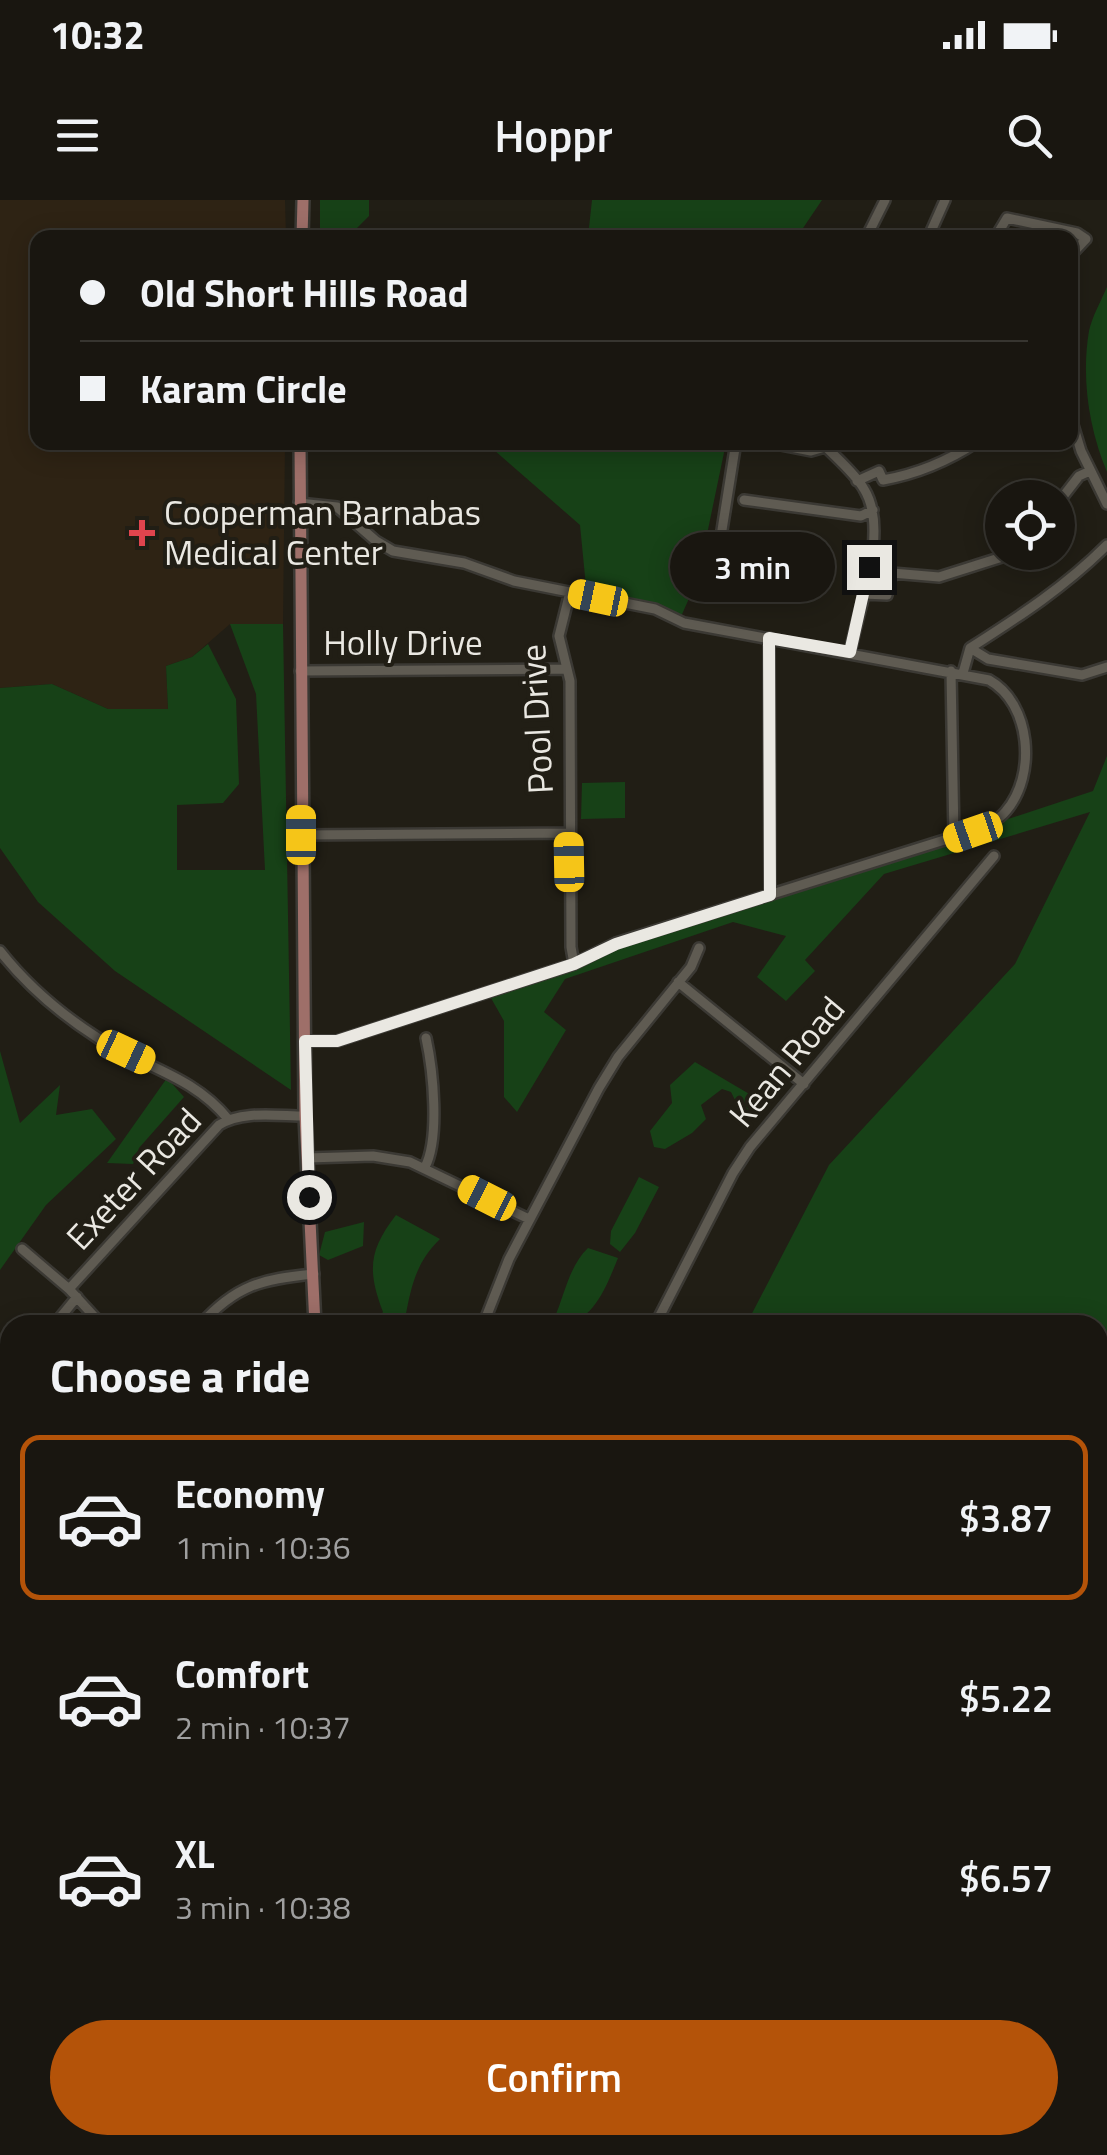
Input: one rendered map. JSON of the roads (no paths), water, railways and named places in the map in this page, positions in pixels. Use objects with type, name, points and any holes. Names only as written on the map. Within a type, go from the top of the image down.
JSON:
[{"type":"main road","points":[[302,230],[303,200]]},
{"type":"main road","points":[[300,450],[305,1116],[315,1315]]},
{"type":"street","points":[[870,230],[885,200]]},
{"type":"street","points":[[932,230],[945,200]]},
{"type":"street","points":[[1000,230],[1007,218],[1063,230]]},
{"type":"street","points":[[1078,438],[1107,504]]},
{"type":"street","points":[[722,530],[735,450]]},
{"type":"street","points":[[829,450],[864,488],[873,510],[875,540],[850,652]]},
{"type":"street","points":[[857,481],[879,471],[883,480],[893,478],[948,460],[964,450]]},
{"type":"street","points":[[1075,481],[1090,470]]},
{"type":"street","points":[[744,500],[861,516],[873,510]]},
{"type":"street","points":[[299,503],[337,507],[376,541],[393,550],[464,563],[514,581],[655,609],[684,622],[963,673],[996,684],[1012,699],[1018,712],[1026,759],[1020,786],[1007,810],[988,825],[616,944],[574,964],[337,1041],[305,1041]]},
{"type":"street","points":[[963,673],[970,648],[1043,602],[1107,544]]},
{"type":"street","points":[[862,594],[888,595],[892,573],[939,577],[985,562]]},
{"type":"street","name":"Pool Drive","points":[[570,592],[559,636],[570,681],[570,947],[574,964]]},
{"type":"street","points":[[769,638],[770,895]]},
{"type":"street","points":[[970,648],[988,659],[1082,675],[1107,667]]},
{"type":"street","name":"Holly Drive","points":[[300,672],[566,670]]},
{"type":"street","points":[[952,672],[954,838]]},
{"type":"street","points":[[301,835],[569,833]]},
{"type":"street","name":"Kean Road","points":[[660,1315],[732,1172],[994,856]]},
{"type":"street","points":[[486,1315],[496,1285],[528,1219],[605,1078],[691,966],[698,948]]},
{"type":"street","points":[[0,951],[17,973],[99,1040],[178,1077],[228,1119]]},
{"type":"street","points":[[678,982],[804,1084]]},
{"type":"street","points":[[425,1167],[432,1148],[426,1038]]},
{"type":"street","name":"Exeter Road","points":[[60,1315],[73,1293],[214,1129],[228,1119],[305,1116]]},
{"type":"street","points":[[307,1158],[373,1156],[425,1167],[528,1219]]},
{"type":"street","points":[[22,1249],[93,1315]]},
{"type":"street","points":[[210,1315],[239,1290],[268,1279],[314,1274]]},
{"type":"place","name":"Cooperman Barnabas Medical Center","points":[[142,533]]}]
